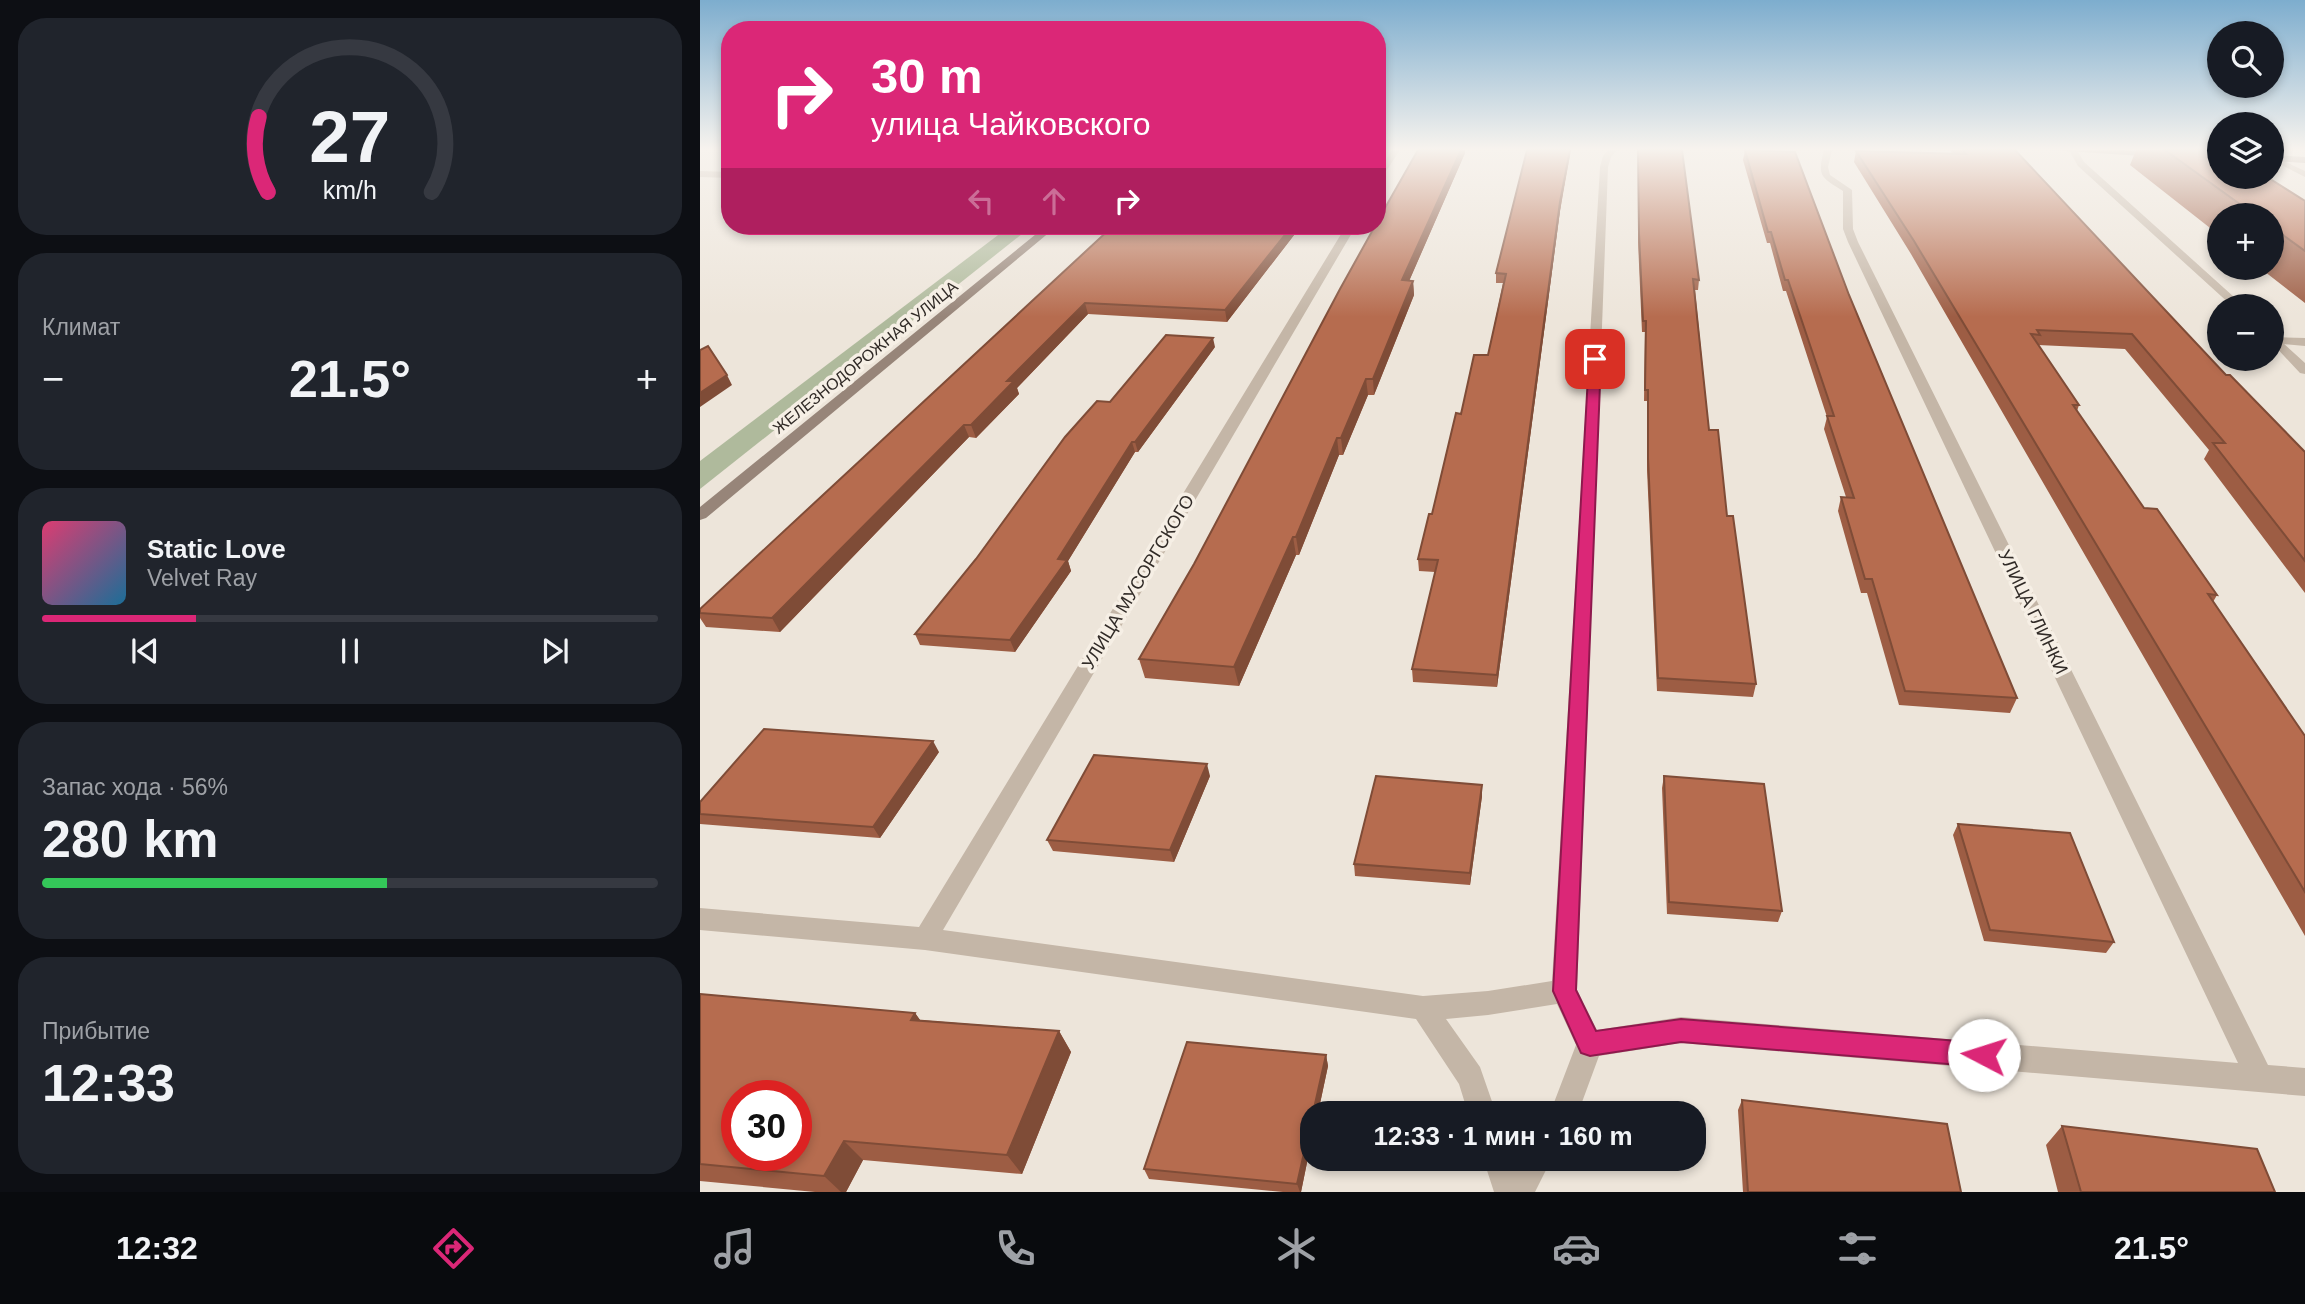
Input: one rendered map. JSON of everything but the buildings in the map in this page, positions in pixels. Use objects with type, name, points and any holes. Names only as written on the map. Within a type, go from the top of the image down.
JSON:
[{"type":"street","points":[[1569,1101],[1590,1044],[1564,991],[1602,206]]},
{"type":"street","name":"УЛИЦА ГЛИНКИ","points":[[1846,206],[1848,229],[1853,242],[2259,1077]]},
{"type":"street","points":[[2127,206],[2225,294]]},
{"type":"street","name":"ЖЕЛЕЗНОДОРОЖНАЯ УЛИЦА","points":[[700,515],[1041,235]]},
{"type":"street","name":"УЛИЦА МУСОРГСКОГО","points":[[925,939],[1346,235]]},
{"type":"street","points":[[2284,339],[2305,342]]},
{"type":"street","points":[[2284,349],[2305,370]]},
{"type":"street","points":[[700,919],[925,939],[1423,1007],[1488,1003],[1564,991]]},
{"type":"street","points":[[1423,1007],[1470,1077],[1478,1101]]},
{"type":"street","points":[[1590,1044],[1681,1030],[2305,1082]]},
{"type":"street","points":[[1502,1171],[1509,1192]]},
{"type":"street","points":[[1519,1192],[1531,1171]]},
{"type":"green space","points":[[998,235],[1021,235],[700,489],[700,461]]},
{"type":"route","points":[[1595,359],[1564,991],[1590,1044],[1681,1030],[1984,1055]]}]
